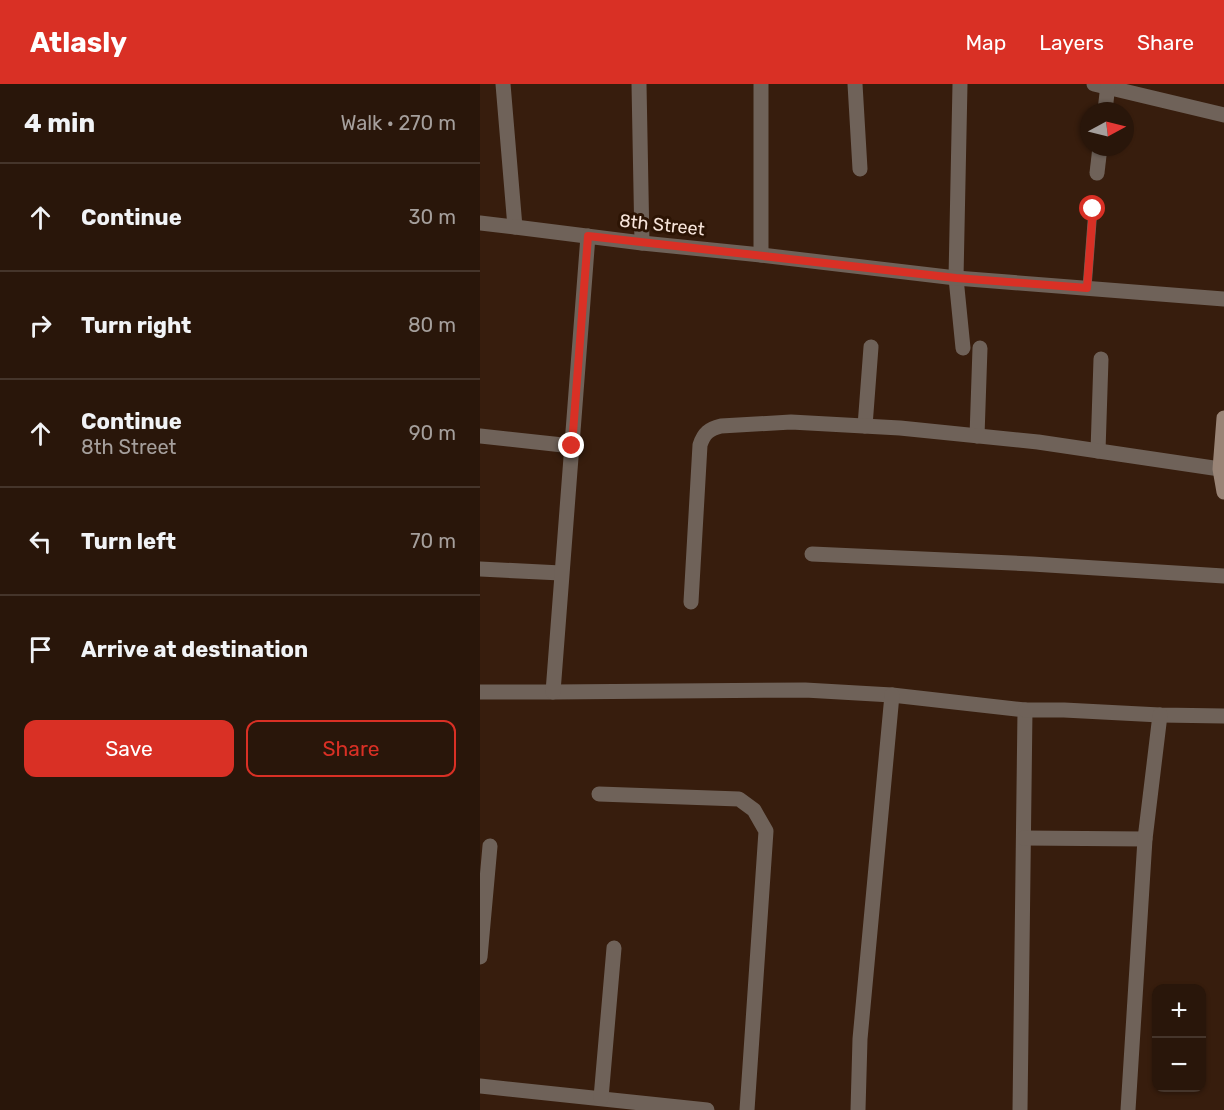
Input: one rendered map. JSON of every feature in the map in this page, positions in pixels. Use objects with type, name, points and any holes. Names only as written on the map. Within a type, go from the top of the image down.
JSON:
[{"type":"street","points":[[503,84],[515,227]]},
{"type":"street","points":[[639,84],[642,243]]},
{"type":"street","points":[[761,84],[761,255]]},
{"type":"street","points":[[855,84],[860,169]]},
{"type":"street","points":[[960,84],[956,278],[963,348]]},
{"type":"street","points":[[1104,102],[1103,85],[1224,115]]},
{"type":"street","points":[[1097,173],[1099,156]]},
{"type":"street","name":"8th Street","points":[[480,224],[956,278],[1224,299]]},
{"type":"street","points":[[553,692],[588,236]]},
{"type":"street","points":[[865,426],[871,347]]},
{"type":"street","points":[[977,436],[980,348]]},
{"type":"street","points":[[1098,451],[1101,359]]},
{"type":"street","points":[[1224,418],[1220,469],[1224,492]]},
{"type":"street","points":[[691,602],[700,445],[704,435],[710,429],[721,426],[791,422],[865,426],[1038,442],[1220,469]]},
{"type":"street","points":[[480,436],[572,446]]},
{"type":"street","points":[[812,554],[1224,576]]},
{"type":"street","points":[[480,569],[561,573]]},
{"type":"street","points":[[480,692],[805,690],[892,695],[1025,710],[1224,716]]},
{"type":"street","points":[[858,1110],[860,1039],[892,695]]},
{"type":"street","points":[[1020,1110],[1025,710]]},
{"type":"street","points":[[1128,1110],[1144,840],[1160,715]]},
{"type":"street","points":[[599,794],[739,799],[754,810],[766,831],[747,1110]]},
{"type":"street","points":[[1024,838],[1144,840]]},
{"type":"street","points":[[480,957],[490,846]]},
{"type":"street","points":[[601,1098],[614,948]]},
{"type":"street","points":[[480,1086],[707,1110]]},
{"type":"lane","points":[[1087,288],[1093,209]]},
{"type":"route","points":[[572,446],[588,236],[956,278],[1087,288],[1093,209]]}]
